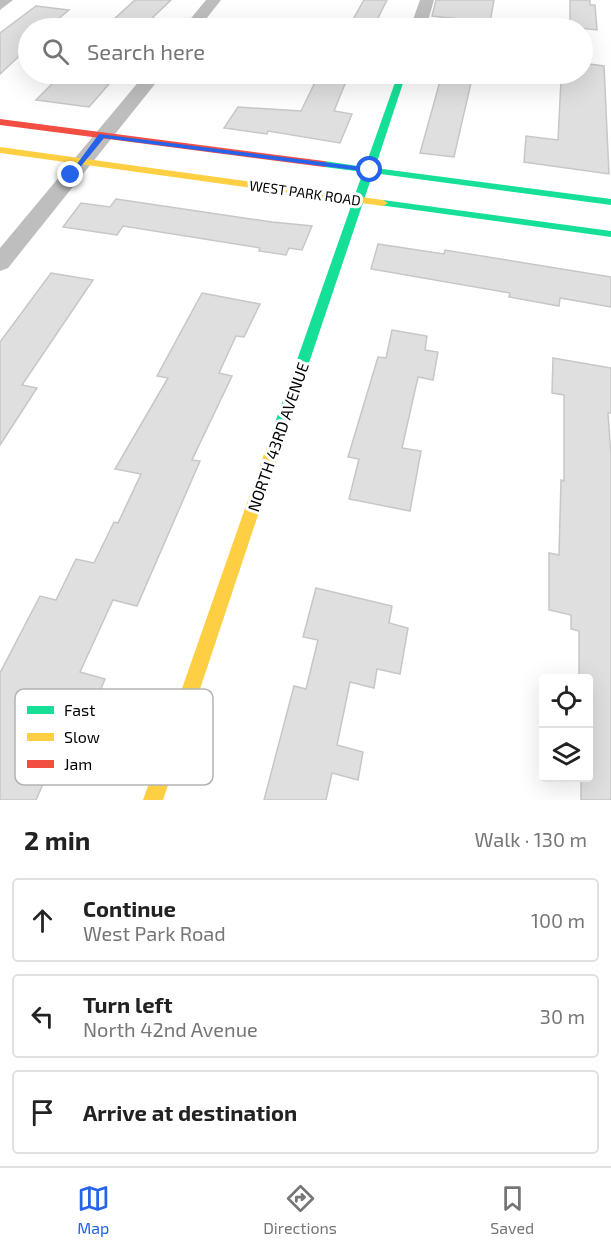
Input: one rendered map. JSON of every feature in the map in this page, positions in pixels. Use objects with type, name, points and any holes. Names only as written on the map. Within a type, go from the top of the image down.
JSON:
[{"type":"street","points":[[0,5],[6,0]]},
{"type":"street","points":[[199,18],[214,0]]},
{"type":"street","points":[[421,18],[427,0]]},
{"type":"street","points":[[0,263],[146,84]]},
{"type":"street","name":"NORTH 43RD AVENUE","points":[[191,689],[399,84]]},
{"type":"street","name":"WEST PARK ROAD","points":[[0,122],[611,202]]},
{"type":"street","name":"WEST PARK ROAD","points":[[0,150],[611,234]]},
{"type":"street","name":"NORTH 43RD AVENUE","points":[[153,800],[158,785]]},
{"type":"building","points":[[135,0],[171,0],[152,18],[115,18]]},
{"type":"building","points":[[364,0],[387,0],[378,18],[354,18]]},
{"type":"building","points":[[436,0],[494,0],[491,18],[432,16]]},
{"type":"building","points":[[570,0],[590,0],[590,5],[595,5],[597,30],[593,30],[593,18],[570,18]]},
{"type":"building","points":[[36,6],[69,10],[59,18],[20,18]]},
{"type":"building","points":[[18,20],[18,57],[0,74],[0,33]]},
{"type":"building","points":[[593,64],[604,66],[609,174],[524,162],[526,136],[558,140],[561,84],[593,84]]},
{"type":"building","points":[[52,84],[109,84],[89,107],[36,100]]},
{"type":"building","points":[[314,84],[345,84],[334,111],[352,114],[340,143],[268,131],[267,134],[224,128],[238,107],[301,111]]},
{"type":"building","points":[[439,84],[471,84],[454,157],[420,153]]},
{"type":"building","points":[[116,199],[312,226],[302,250],[289,248],[286,255],[259,251],[260,248],[123,226],[117,235],[63,227],[81,203],[110,207]]},
{"type":"building","points":[[378,244],[444,254],[445,250],[611,277],[611,307],[560,298],[559,306],[509,297],[510,293],[371,269]]},
{"type":"building","points":[[51,273],[93,280],[22,385],[37,388],[0,445],[0,342]]},
{"type":"building","points":[[202,293],[260,304],[244,337],[236,336],[219,373],[232,376],[192,460],[200,461],[137,606],[113,600],[80,672],[105,679],[101,689],[15,689],[15,785],[43,785],[36,800],[0,800],[0,673],[40,596],[56,600],[76,559],[94,563],[114,522],[118,523],[141,474],[115,469],[168,378],[157,376]]},
{"type":"building","points":[[392,330],[427,336],[425,350],[438,352],[433,380],[418,377],[402,448],[421,451],[410,511],[349,499],[359,459],[348,457],[378,357],[386,358]]},
{"type":"building","points":[[553,358],[611,368],[611,413],[608,413],[611,456],[611,800],[581,800],[581,782],[593,782],[593,674],[579,674],[579,631],[571,629],[571,615],[549,610],[549,553],[559,555],[561,480],[564,481],[564,395],[552,393]]},
{"type":"building","points":[[316,588],[392,606],[389,623],[408,628],[400,674],[377,669],[374,688],[350,682],[337,745],[363,752],[358,780],[332,773],[326,800],[264,800],[294,686],[306,689],[318,640],[303,637]]},
{"type":"traffic: fast","points":[[278,434],[399,84]]},
{"type":"traffic: fast","points":[[324,164],[611,202]]},
{"type":"traffic: fast","points":[[383,203],[611,234]]},
{"type":"traffic: slow","points":[[0,150],[383,203]]},
{"type":"traffic: slow","points":[[191,689],[278,434]]},
{"type":"traffic: slow","points":[[153,800],[158,785]]},
{"type":"traffic: jam","points":[[0,122],[324,164]]},
{"type":"route","points":[[71,175],[102,136],[370,170]]}]
